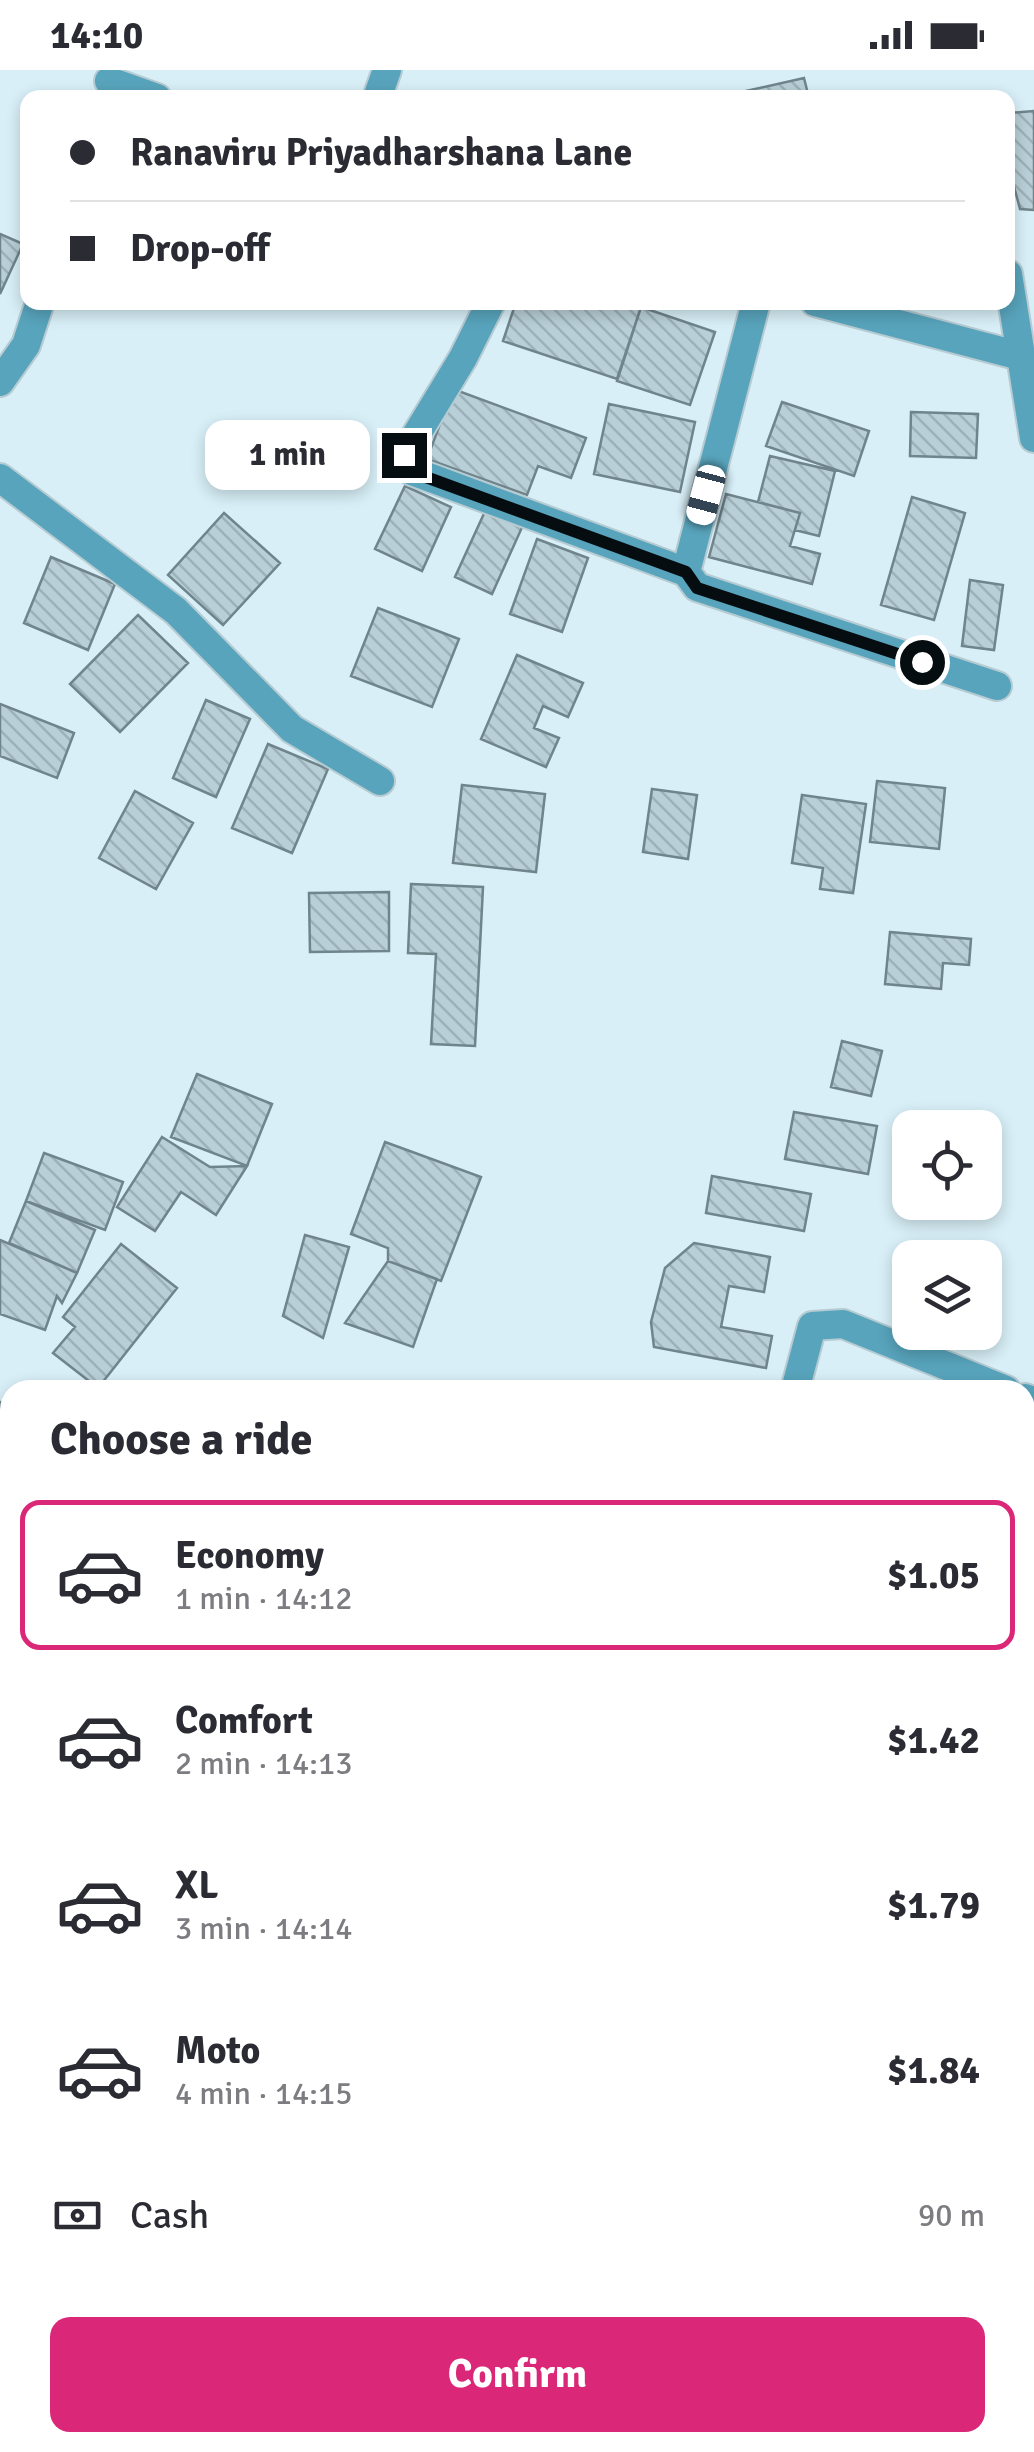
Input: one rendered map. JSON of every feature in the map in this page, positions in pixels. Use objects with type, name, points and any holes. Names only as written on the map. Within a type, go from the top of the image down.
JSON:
[{"type":"street","points":[[0,382],[26,345],[37,310]]},
{"type":"street","points":[[487,310],[463,358],[404,455],[412,472],[686,572],[697,588],[997,686]]},
{"type":"street","points":[[686,572],[754,310]]},
{"type":"street","points":[[845,310],[1020,356]]},
{"type":"street","points":[[1013,310],[1034,438]]},
{"type":"street","points":[[0,478],[176,611],[292,729],[380,781]]},
{"type":"street","points":[[797,1380],[812,1326],[843,1324],[981,1380]]},
{"type":"building","points":[[804,78],[807,90],[750,90]]},
{"type":"building","points":[[1034,111],[1034,210],[1020,209],[1015,190],[1015,112]]},
{"type":"building","points":[[0,234],[20,243],[20,251],[0,294]]},
{"type":"building","points":[[513,310],[640,310],[617,379],[503,341]]},
{"type":"building","points":[[640,310],[715,332],[690,405],[617,381]]},
{"type":"building","points":[[453,389],[586,438],[571,478],[538,466],[527,495],[427,459]]},
{"type":"building","points":[[782,402],[869,431],[854,476],[766,446]]},
{"type":"building","points":[[609,404],[695,422],[680,492],[594,474]]},
{"type":"building","points":[[911,412],[978,414],[976,458],[910,456]]},
{"type":"building","points":[[770,456],[835,471],[819,536],[795,530],[800,513],[758,502]]},
{"type":"building","points":[[405,486],[451,507],[422,571],[375,549]]},
{"type":"building","points":[[726,494],[800,513],[790,546],[820,554],[812,584],[709,557]]},
{"type":"building","points":[[912,497],[965,513],[934,620],[881,605]]},
{"type":"building","points":[[487,507],[524,523],[492,594],[455,577]]},
{"type":"building","points":[[224,513],[280,563],[223,625],[168,575]]},
{"type":"building","points":[[537,539],[588,558],[562,632],[510,614]]},
{"type":"building","points":[[51,557],[115,584],[88,650],[24,623]]},
{"type":"building","points":[[970,580],[1003,585],[994,650],[962,646]]},
{"type":"building","points":[[378,608],[459,639],[432,707],[351,676]]},
{"type":"building","points":[[138,615],[188,663],[120,732],[70,684]]},
{"type":"building","points":[[517,655],[583,683],[568,717],[543,706],[534,728],[559,738],[546,767],[481,739]]},
{"type":"building","points":[[206,700],[250,719],[216,797],[173,778]]},
{"type":"building","points":[[0,704],[74,733],[57,778],[0,756]]},
{"type":"building","points":[[268,744],[328,769],[292,853],[232,828]]},
{"type":"building","points":[[877,781],[945,788],[939,849],[870,842]]},
{"type":"building","points":[[462,785],[545,794],[536,872],[453,863]]},
{"type":"building","points":[[652,789],[697,795],[688,859],[643,852]]},
{"type":"building","points":[[135,791],[193,823],[156,889],[99,858]]},
{"type":"building","points":[[802,795],[866,804],[853,893],[820,889],[823,868],[792,863]]},
{"type":"building","points":[[411,884],[483,887],[475,1046],[431,1044],[436,954],[408,953]]},
{"type":"building","points":[[389,892],[389,951],[310,952],[309,893]]},
{"type":"building","points":[[890,932],[971,939],[969,965],[943,963],[941,989],[885,984]]},
{"type":"building","points":[[842,1041],[882,1051],[871,1096],[831,1087]]},
{"type":"building","points":[[197,1074],[272,1104],[247,1166],[171,1137]]},
{"type":"building","points":[[794,1112],[877,1126],[868,1174],[785,1159]]},
{"type":"building","points":[[162,1137],[210,1167],[247,1166],[216,1215],[181,1192],[155,1231],[117,1207]]},
{"type":"building","points":[[385,1142],[481,1177],[441,1281],[388,1261],[388,1248],[351,1234]]},
{"type":"building","points":[[44,1153],[123,1182],[105,1230],[26,1201]]},
{"type":"building","points":[[712,1176],[811,1194],[804,1231],[706,1213]]},
{"type":"building","points":[[26,1201],[95,1230],[77,1273],[9,1243]]},
{"type":"building","points":[[305,1235],[349,1247],[323,1338],[283,1316]]},
{"type":"building","points":[[0,1240],[77,1273],[62,1303],[57,1296],[45,1330],[0,1314]]},
{"type":"building","points":[[694,1243],[770,1257],[764,1292],[729,1286],[721,1327],[772,1336],[766,1368],[654,1347],[651,1322],[665,1268]]},
{"type":"building","points":[[121,1244],[177,1288],[104,1380],[88,1380],[53,1353],[75,1327],[63,1317]]},
{"type":"building","points":[[388,1261],[437,1279],[413,1347],[345,1323]]},
{"type":"route","points":[[404,455],[412,472],[686,572],[697,588],[922,662]]}]
